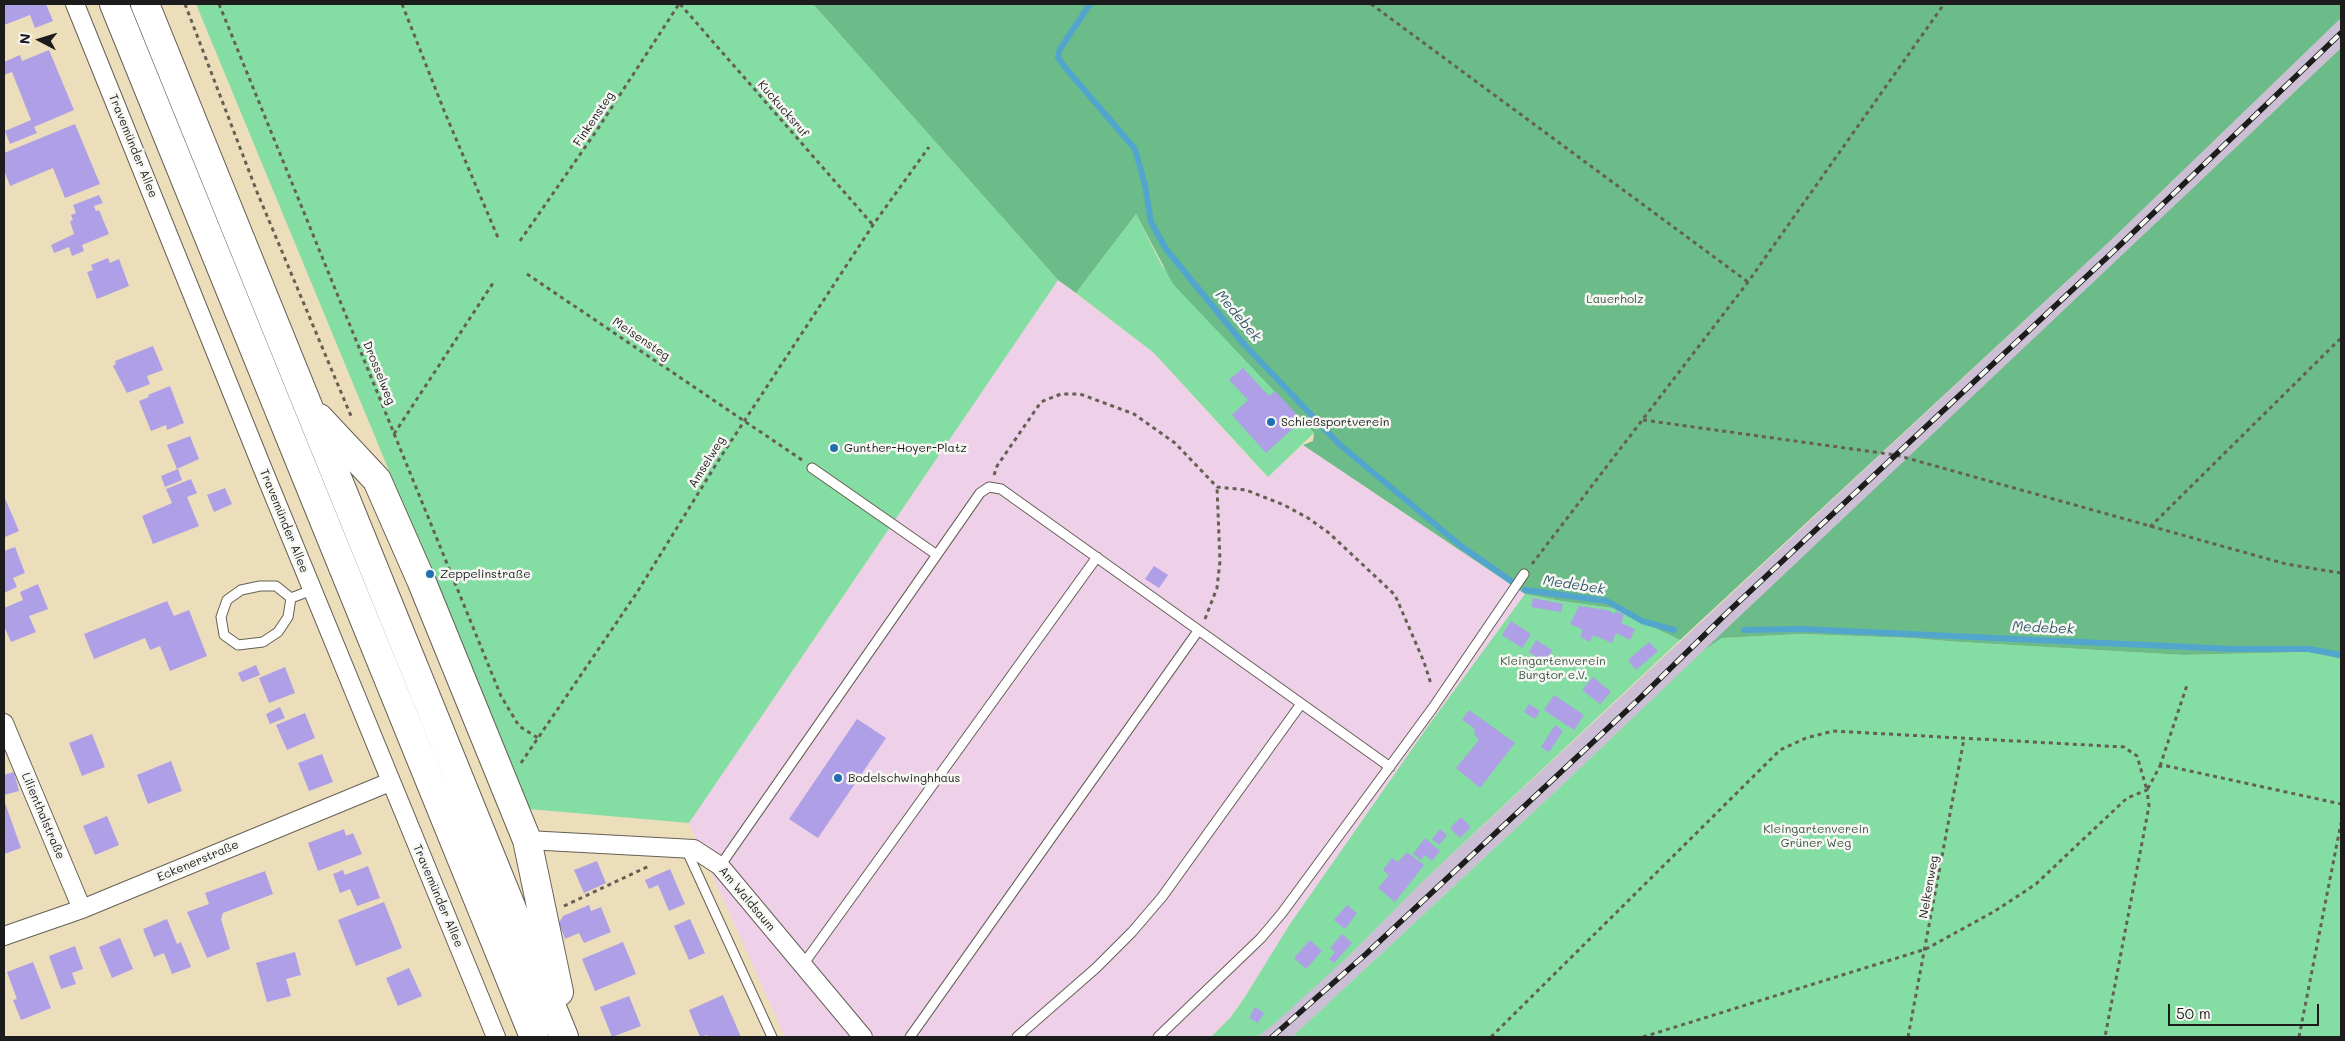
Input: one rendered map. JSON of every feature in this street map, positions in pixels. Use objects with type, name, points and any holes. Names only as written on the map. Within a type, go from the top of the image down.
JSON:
[{"type":"highway","points":[[114,4],[534,1037]]},
{"type":"highway","points":[[145,4],[564,1037]]},
{"type":"highway","points":[[309,408],[377,480],[421,580],[527,840],[568,1037]]},
{"type":"street","name":"Travemünder Allee","points":[[76,4],[390,782],[496,1037]]},
{"type":"street","name":"Lilienthalstraße","points":[[4,722],[82,910]]},
{"type":"street","name":"Eckenerstraße","points":[[4,936],[82,910],[390,782]]},
{"type":"street","name":"Am Waldsaum","points":[[527,840],[694,849],[720,866],[863,1037]]},
{"type":"lane","points":[[812,468],[937,555]]},
{"type":"lane","points":[[720,866],[980,493],[989,487],[1001,489],[1390,767]]},
{"type":"lane","points":[[802,966],[1097,557]]},
{"type":"lane","points":[[1158,1037],[1271,926],[1432,709],[1524,574]]},
{"type":"lane","points":[[260,586],[276,586],[291,598],[288,617],[278,632],[263,642],[238,645],[224,635],[221,617],[227,600],[242,590],[260,586]]},
{"type":"lane","points":[[291,598],[312,590]]},
{"type":"lane","points":[[910,1037],[1198,631]]},
{"type":"lane","points":[[1017,1037],[1096,968],[1132,932],[1162,897],[1301,704]]},
{"type":"lane","points":[[686,849],[772,1037]]},
{"type":"path","points":[[185,4],[257,192],[354,424]]},
{"type":"path","name":"Drosselweg","points":[[219,4],[501,696],[519,726],[538,738]]},
{"type":"path","points":[[402,4],[445,114],[499,240]]},
{"type":"path","name":"Kuckucksruf","points":[[680,4],[873,226]]},
{"type":"path","name":"Finkensteg","points":[[520,241],[597,130],[680,4]]},
{"type":"path","points":[[1371,4],[1748,282]]},
{"type":"path","points":[[1524,574],[1748,282],[1944,4]]},
{"type":"path","name":"Amselweg","points":[[505,790],[510,778],[636,594],[745,420],[873,226],[929,147]]},
{"type":"path","name":"Meisensteg","points":[[527,274],[745,420],[812,468]]},
{"type":"path","points":[[394,434],[495,280]]},
{"type":"path","points":[[2150,527],[2341,338]]},
{"type":"path","points":[[989,487],[997,466],[1041,402],[1061,394],[1080,394],[1134,414],[1175,443],[1217,487],[1246,490],[1284,505],[1308,518],[1329,533],[1395,595],[1431,683],[1432,709]]},
{"type":"path","points":[[1643,420],[1896,454],[2286,564],[2341,573]]},
{"type":"path","points":[[1198,631],[1209,613],[1217,588],[1220,561],[1217,487]]},
{"type":"path","points":[[1643,1037],[1926,949],[1995,911],[2036,884],[2127,798],[2147,790],[2160,766],[2187,685]]},
{"type":"path","points":[[1491,1037],[1780,750],[1806,738],[1833,731],[2124,747],[2137,756],[2147,790],[2149,806],[2105,1037]]},
{"type":"path","name":"Nelkenweg","points":[[1908,1037],[1964,739]]},
{"type":"path","points":[[2160,766],[2341,804]]},
{"type":"path","points":[[2298,1037],[2341,823]]},
{"type":"path","points":[[543,916],[650,866]]},
{"type":"shaded area","points":[[2341,18],[2341,48],[1557,790],[1292,1037],[1257,1037],[1351,954],[1420,884],[2110,241]]},
{"type":"shaded area","points":[[1058,280],[1154,353],[1267,477],[1303,445],[1525,594],[1426,729],[1290,924],[1243,1000],[1230,1018],[1211,1037],[785,1037],[689,823]]},
{"type":"green space","points":[[196,4],[813,4],[1058,280],[689,823],[529,809]]},
{"type":"green space","name":"Lauerholz","points":[[813,4],[2341,4],[2341,18],[2110,241],[1680,640],[1613,608],[1525,594],[1303,445],[1313,441],[1314,433],[1173,284],[1136,214],[1076,293],[1058,280]]},
{"type":"green space","points":[[2341,48],[2341,659],[2308,652],[2183,655],[1910,638],[1802,634],[1722,638],[1704,650]]},
{"type":"green space","points":[[1136,214],[1162,266],[1314,433],[1268,477],[1154,353],[1076,293]]},
{"type":"green space","name":"Kleingartenverein Burgtor e.V.","points":[[1525,594],[1613,608],[1680,640],[1420,884],[1351,954],[1274,1024],[1257,1037],[1211,1037],[1230,1018],[1243,1000],[1290,924],[1426,729]]},
{"type":"green space","name":"Kleingartenverein Grüner Weg","points":[[1802,634],[1910,638],[2183,655],[2308,652],[2341,659],[2341,1037],[1292,1037],[1704,650],[1722,638]]},
{"type":"building","points":[[4,4],[46,4],[53,21],[35,28],[30,15],[4,25]]},
{"type":"building","points":[[49,50],[74,110],[34,127],[37,133],[10,144],[5,131],[31,120],[12,72],[4,75],[4,62],[20,55],[22,61]]},
{"type":"building","points":[[75,124],[100,184],[65,198],[53,168],[10,186],[4,170],[4,153]]},
{"type":"building","points":[[99,195],[103,203],[94,206],[96,211],[99,210],[109,234],[82,245],[84,251],[72,256],[69,247],[54,253],[51,245],[74,234],[70,221],[73,220],[71,215],[76,213],[73,205]]},
{"type":"building","points":[[108,258],[110,263],[119,259],[129,286],[97,299],[87,272],[93,270],[91,265]]},
{"type":"building","points":[[153,346],[163,370],[147,376],[150,384],[127,393],[113,366],[116,364],[115,361]]},
{"type":"building","name":"Schießsportverein","points":[[1243,368],[1269,396],[1275,391],[1302,420],[1266,453],[1232,415],[1248,400],[1229,380]]},
{"type":"building","points":[[170,386],[184,423],[167,430],[166,425],[151,431],[139,401]]},
{"type":"building","points":[[190,436],[199,459],[177,469],[167,445]]},
{"type":"building","points":[[178,469],[182,480],[165,487],[161,476]]},
{"type":"building","points":[[191,479],[197,493],[187,497],[199,526],[153,544],[142,516],[172,503],[166,489]]},
{"type":"building","points":[[225,488],[232,504],[214,512],[207,495]]},
{"type":"building","points":[[4,496],[19,531],[5,537],[4,534]]},
{"type":"building","points":[[15,547],[25,573],[13,578],[17,587],[4,593],[4,551]]},
{"type":"building","points":[[1154,566],[1168,575],[1159,588],[1145,579]]},
{"type":"building","points":[[38,584],[48,609],[29,616],[36,632],[11,642],[4,626],[4,608],[23,600],[20,592]]},
{"type":"building","points":[[1533,598],[1563,604],[1561,612],[1531,607]]},
{"type":"building","points":[[167,601],[174,616],[189,610],[207,656],[170,671],[160,646],[150,650],[145,638],[94,659],[84,634]]},
{"type":"building","points":[[1579,606],[1607,610],[1615,614],[1616,611],[1624,615],[1621,623],[1635,629],[1630,640],[1616,633],[1612,643],[1593,635],[1590,642],[1580,637],[1583,630],[1570,624]]},
{"type":"building","points":[[1511,621],[1531,634],[1522,648],[1502,635]]},
{"type":"building","points":[[1536,640],[1552,650],[1545,663],[1529,652]]},
{"type":"building","points":[[1649,642],[1658,651],[1636,670],[1628,660]]},
{"type":"building","points":[[256,665],[260,675],[242,682],[238,673]]},
{"type":"building","points":[[285,667],[295,693],[269,703],[259,678]]},
{"type":"building","points":[[1593,677],[1611,692],[1600,704],[1582,690]]},
{"type":"building","points":[[1554,695],[1584,715],[1574,730],[1544,710]]},
{"type":"building","points":[[1529,704],[1540,711],[1535,719],[1524,712]]},
{"type":"building","points":[[280,707],[285,718],[270,724],[266,714]]},
{"type":"building","points":[[1469,710],[1515,743],[1480,788],[1456,768],[1479,740],[1475,736],[1474,728],[1462,720]]},
{"type":"building","points":[[305,713],[315,738],[287,750],[276,725]]},
{"type":"building","name":"Bodelschwinghhaus","points":[[857,719],[886,738],[818,838],[789,819]]},
{"type":"building","points":[[1555,725],[1563,731],[1549,752],[1541,747]]},
{"type":"building","points":[[92,734],[105,767],[82,776],[69,743]]},
{"type":"building","points":[[322,754],[333,782],[309,791],[298,763]]},
{"type":"building","points":[[171,761],[182,791],[148,804],[137,775]]},
{"type":"building","points":[[14,772],[19,791],[4,795],[4,775]]},
{"type":"building","points":[[4,800],[21,848],[4,854]]},
{"type":"building","points":[[107,816],[119,845],[95,855],[83,826]]},
{"type":"building","points":[[1461,817],[1471,827],[1460,838],[1450,828]]},
{"type":"building","points":[[344,829],[346,836],[353,833],[362,854],[318,871],[308,843]]},
{"type":"building","points":[[1440,829],[1447,835],[1439,845],[1432,839]]},
{"type":"building","points":[[1425,838],[1440,851],[1432,861],[1425,855],[1421,860],[1413,854]]},
{"type":"building","points":[[1407,852],[1424,865],[1395,902],[1378,888],[1389,875],[1383,870],[1392,858],[1398,862]]},
{"type":"building","points":[[597,861],[606,883],[584,893],[574,870]]},
{"type":"building","points":[[368,866],[380,898],[357,906],[350,889],[340,893],[333,874],[343,870],[345,875]]},
{"type":"building","points":[[670,869],[685,904],[669,911],[658,885],[649,889],[645,880]]},
{"type":"building","points":[[265,871],[273,894],[223,913],[221,919],[230,949],[207,958],[187,912],[209,904],[205,893]]},
{"type":"building","points":[[384,902],[402,948],[356,966],[338,920]]},
{"type":"building","points":[[589,905],[591,911],[601,907],[611,932],[584,943],[579,933],[565,939],[559,923],[563,916]]},
{"type":"building","points":[[1347,905],[1357,913],[1345,929],[1334,920]]},
{"type":"building","points":[[167,919],[177,944],[181,942],[191,967],[172,974],[164,953],[154,957],[143,929]]},
{"type":"building","points":[[690,919],[705,953],[689,960],[674,926]]},
{"type":"building","points":[[1342,934],[1352,943],[1334,963],[1329,959],[1335,952],[1330,948]]},
{"type":"building","points":[[120,938],[133,969],[112,978],[99,947]]},
{"type":"building","points":[[1310,940],[1322,951],[1306,969],[1294,958]]},
{"type":"building","points":[[623,942],[636,974],[595,991],[582,959]]},
{"type":"building","points":[[75,946],[83,969],[72,973],[76,984],[61,989],[49,956]]},
{"type":"building","points":[[295,952],[301,975],[286,979],[291,996],[267,1002],[256,963]]},
{"type":"building","points":[[33,962],[51,1008],[21,1020],[13,1000],[17,999],[7,972]]},
{"type":"building","points":[[409,968],[422,996],[398,1006],[386,978]]},
{"type":"building","points":[[723,995],[741,1037],[708,1037],[707,1035],[700,1037],[689,1010]]},
{"type":"building","points":[[629,996],[641,1026],[612,1037],[600,1007]]},
{"type":"building","points":[[1255,1007],[1264,1013],[1258,1023],[1249,1018]]},
{"type":"waterway","name":"Medebek","points":[[1090,4],[1060,49],[1058,57],[1135,149],[1145,185],[1151,222],[1166,249],[1242,342],[1339,444],[1461,546],[1514,583]]},
{"type":"waterway","name":"Medebek","points":[[1525,590],[1607,601],[1642,621],[1674,630]]},
{"type":"waterway","name":"Medebek","points":[[1744,630],[1801,629],[2232,649],[2309,649],[2341,655]]},
{"type":"railway","points":[[1272,1037],[1366,954],[1637,701],[1729,611],[2117,248],[2341,33]]},
{"type":"place","name":"Schießsportverein","points":[[1271,422]]},
{"type":"place","name":"Gunther-Hoyer-Platz","points":[[834,448]]},
{"type":"place","name":"Zeppelinstraße","points":[[430,574]]},
{"type":"place","name":"Bodelschwinghhaus","points":[[838,778]]}]
